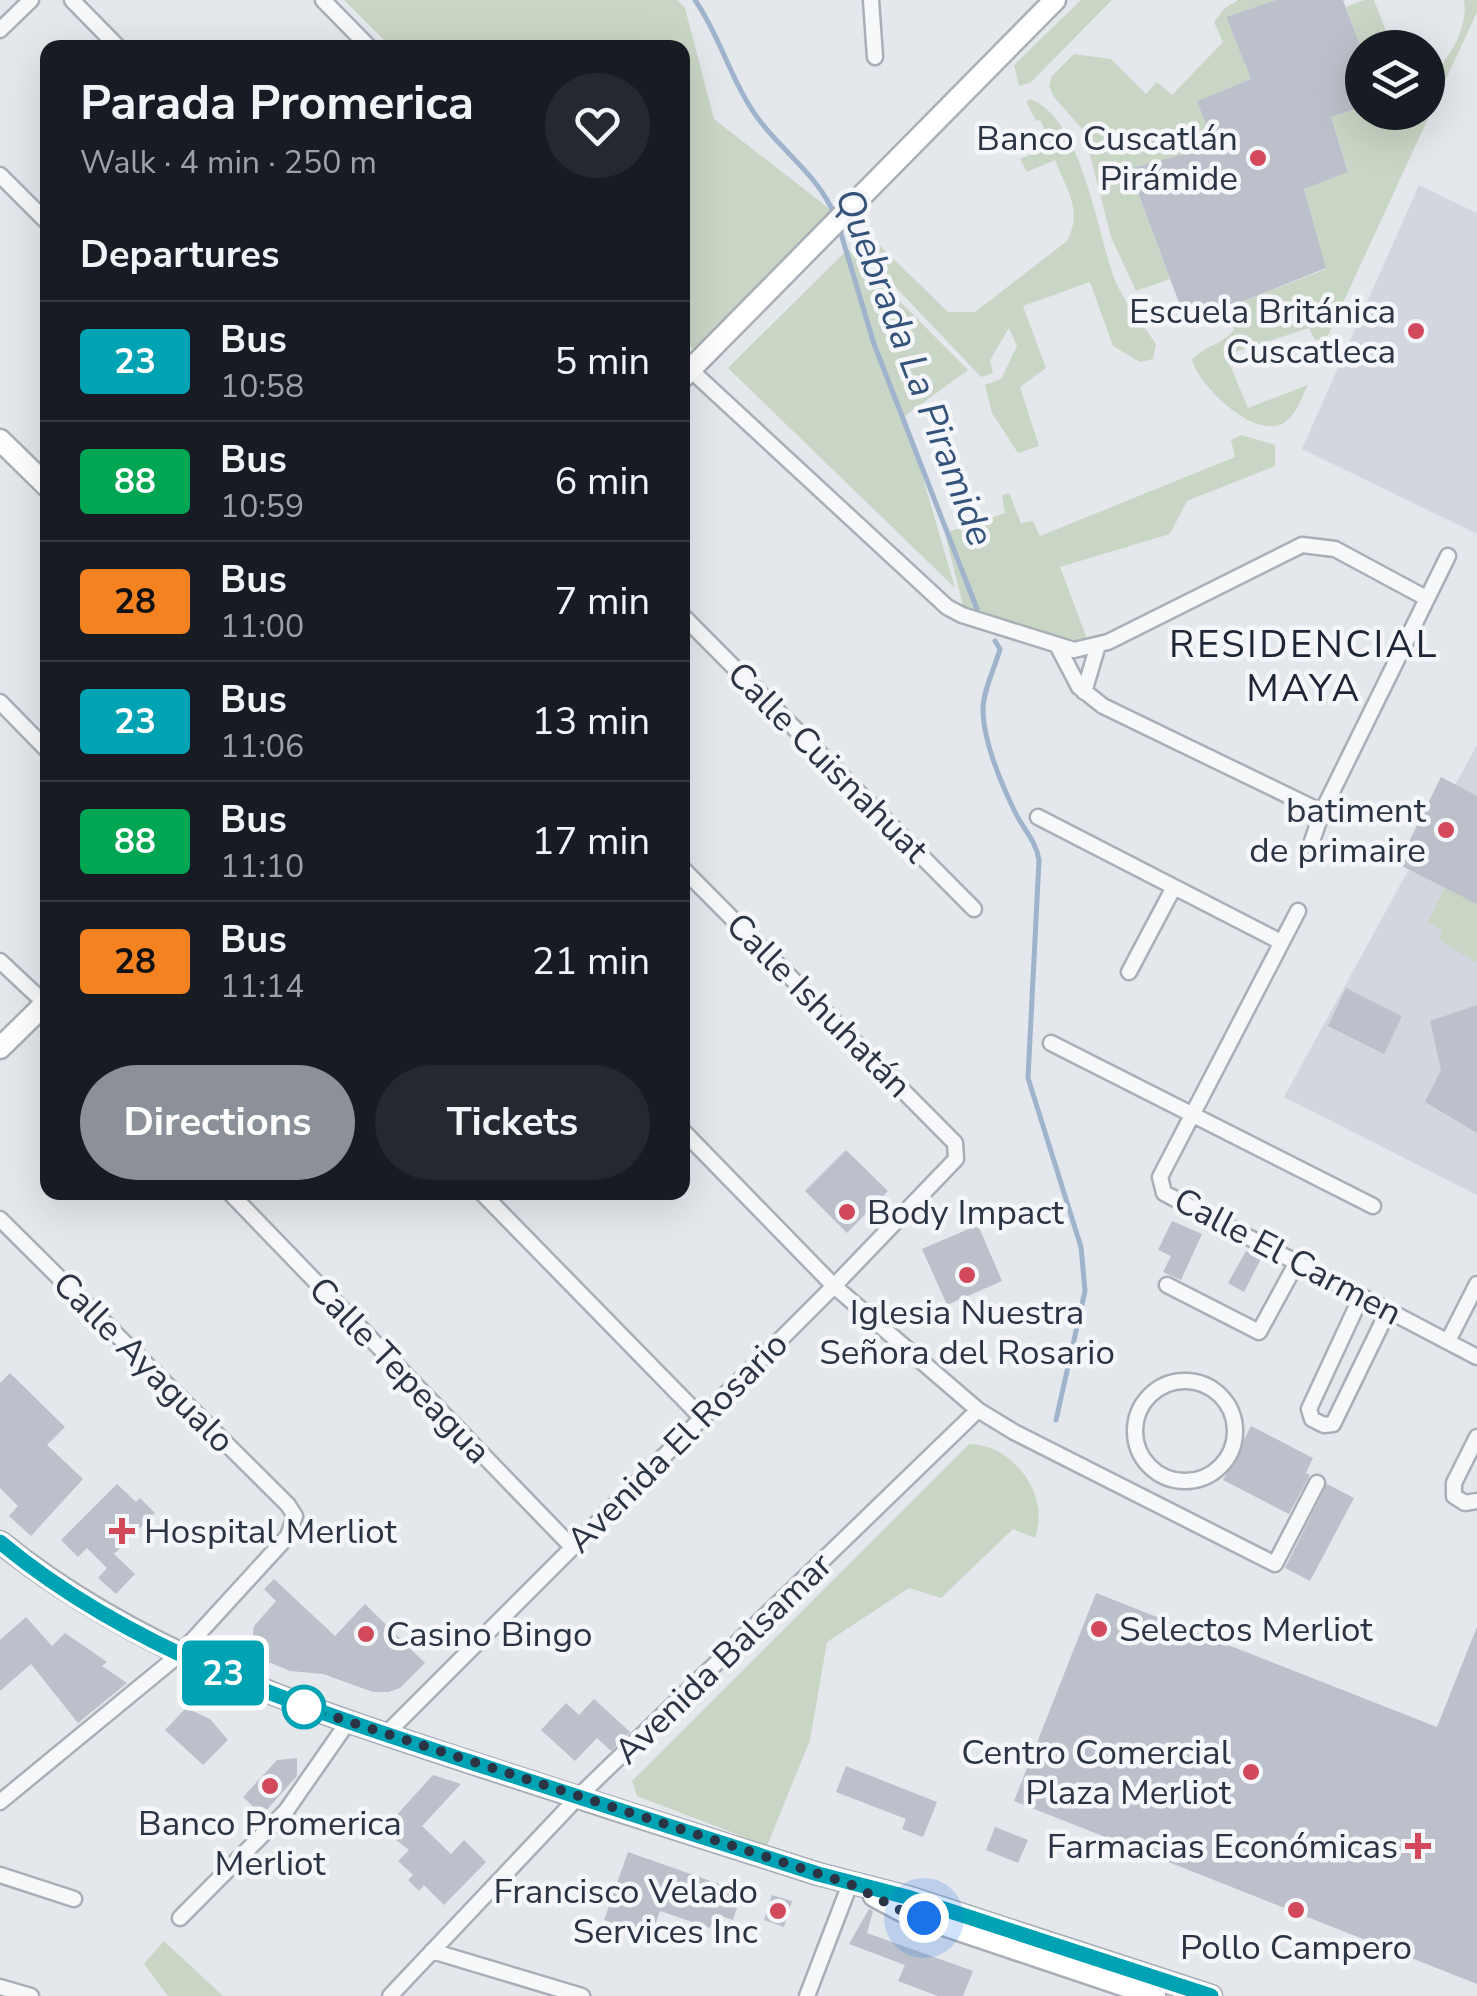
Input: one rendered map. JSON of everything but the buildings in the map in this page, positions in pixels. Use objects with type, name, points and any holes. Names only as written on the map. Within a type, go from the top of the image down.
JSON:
[{"type":"main road","points":[[690,365],[1055,0]]},
{"type":"main road","points":[[0,440],[40,479]]},
{"type":"main road","points":[[0,1048],[40,1010]]},
{"type":"main road","points":[[0,1542],[99,1612],[281,1699],[1201,1994]]},
{"type":"main road","points":[[850,1884],[902,1911],[1155,1996]]},
{"type":"street","points":[[0,30],[30,0]]},
{"type":"street","points":[[72,0],[111,40]]},
{"type":"street","points":[[323,0],[362,40]]},
{"type":"street","points":[[871,0],[875,57]]},
{"type":"street","points":[[0,175],[40,215]]},
{"type":"street","points":[[690,375],[947,607],[1058,647],[1074,650],[1098,645],[1302,545],[1335,550],[1426,598]]},
{"type":"street","points":[[1311,844],[1322,812],[1448,556]]},
{"type":"street","name":"Calle Cuisnahuat","points":[[690,623],[974,909]]},
{"type":"street","points":[[1084,692],[1098,645]]},
{"type":"street","points":[[1058,647],[1069,672],[1084,692],[1102,706],[1322,812]]},
{"type":"street","points":[[0,702],[40,743]]},
{"type":"street","points":[[1038,817],[1281,942]]},
{"type":"street","name":"Calle Ishuhatán","points":[[690,876],[955,1142]]},
{"type":"street","points":[[1129,972],[1174,887]]},
{"type":"street","name":"Calle El Carmen","points":[[1298,911],[1160,1177],[1164,1194],[1476,1355]]},
{"type":"street","points":[[0,961],[40,997]]},
{"type":"street","points":[[1051,1043],[1373,1206]]},
{"type":"street","points":[[690,1138],[834,1286],[978,1410],[1014,1432],[1275,1564],[1317,1484]]},
{"type":"street","name":"Avenida El Rosario","points":[[385,1735],[950,1166],[956,1159],[955,1142]]},
{"type":"street","name":"Calle Tepeagua","points":[[237,1200],[572,1546]]},
{"type":"street","points":[[489,1200],[702,1417]]},
{"type":"street","name":"Calle Ayagualo","points":[[0,1219],[295,1516],[288,1536],[180,1654]]},
{"type":"street","points":[[1167,1285],[1259,1332],[1296,1264]]},
{"type":"street","points":[[1448,1341],[1477,1284]]},
{"type":"street","points":[[1361,1297],[1310,1409],[1312,1420],[1334,1424],[1388,1311]]},
{"type":"street","points":[[1178,1382],[1210,1388],[1231,1413],[1235,1429],[1233,1446],[1213,1473],[1198,1480],[1168,1479],[1141,1456],[1135,1440],[1140,1408],[1163,1386],[1178,1382]]},
{"type":"street","name":"Avenida Balsamar","points":[[390,1996],[578,1797],[978,1410]]},
{"type":"street","points":[[1477,1437],[1454,1483],[1454,1496],[1465,1503],[1477,1501]]},
{"type":"street","points":[[1156,1503],[1168,1479]]},
{"type":"street","points":[[0,1802],[180,1654]]},
{"type":"street","points":[[180,1918],[286,1811],[348,1722]]},
{"type":"street","points":[[0,1875],[74,1899]]},
{"type":"street","points":[[808,1996],[850,1884]]},
{"type":"street","points":[[432,1951],[582,1996]]},
{"type":"street","points":[[0,1987],[31,1996]]},
{"type":"shaded area","name":"Escuela Británica Cuscatleca","points":[[1419,185],[1477,213],[1477,534],[1302,449]]},
{"type":"shaded area","points":[[1477,745],[1477,1195],[1284,1097]]},
{"type":"green space","points":[[344,0],[677,0],[685,8],[714,119],[831,210],[693,349],[690,40],[384,40]]},
{"type":"green space","points":[[1081,0],[1112,0],[1030,83],[1019,86],[1014,65]]},
{"type":"green space","points":[[1238,0],[1276,0],[1226,17],[1251,79],[1197,101],[1214,146],[1129,170],[1170,279],[1136,291],[1111,237],[1084,131],[1054,97],[1049,86],[1052,76],[1074,54],[1111,59],[1146,94],[1157,82],[1172,95],[1223,42],[1214,22]]},
{"type":"green space","points":[[1374,0],[1385,30],[1355,30],[1346,7]]},
{"type":"green space","points":[[1464,0],[1477,0],[1477,12],[1445,82],[1445,59],[1456,42]]},
{"type":"green space","points":[[1030,99],[1048,110],[1075,151],[1114,278],[1156,344],[1153,359],[1140,362],[1113,346],[1090,282],[1023,306],[1046,368],[1020,387],[1039,446],[1018,453],[992,413],[985,385],[1001,379],[1017,346],[1009,328],[990,360],[993,373],[981,377],[850,239],[862,228],[948,312],[975,312],[1067,241],[1073,210],[1055,160],[1027,172],[1020,159],[1052,146],[1026,102]]},
{"type":"green space","points":[[1345,112],[1345,130],[1423,130],[1326,340],[1315,340],[1309,328],[1232,353],[1235,363],[1230,365],[1248,408],[1308,385],[1287,421],[1270,426],[1257,424],[1216,395],[1192,360],[1234,330],[1229,307],[1326,269],[1304,189],[1348,171],[1331,117]]},
{"type":"green space","points":[[848,249],[968,370],[905,416],[955,588],[728,368]]},
{"type":"green space","points":[[1241,435],[1275,445],[1275,466],[1187,501],[1170,534],[1060,567],[1089,644],[964,610],[945,533],[1005,513],[1002,495],[1009,493],[1021,523],[1033,521],[1040,536],[1235,457],[1231,440]]},
{"type":"green space","points":[[1450,877],[1477,891],[1477,963],[1439,939],[1443,930],[1428,922]]},
{"type":"green space","points":[[969,1444],[1000,1453],[1024,1475],[1038,1505],[1035,1538],[1013,1529],[941,1598],[909,1588],[827,1642],[810,1740],[767,1846],[637,1796],[632,1781]]},
{"type":"green space","points":[[164,1941],[223,1996],[168,1996],[144,1964]]},
{"type":"waterway","name":"Quebrada La Piramide","points":[[695,0],[749,105],[817,186],[835,216]]},
{"type":"waterway","name":"Quebrada La Piramide","points":[[839,227],[874,344],[977,609]]},
{"type":"waterway","points":[[995,641],[1000,649],[984,702],[986,735],[1004,788],[1039,860],[1028,1078],[1081,1247],[1085,1291],[1056,1420]]},
{"type":"bus line","name":"23","points":[[0,1542],[99,1612],[281,1699],[818,1874],[907,1897],[1211,1996]]},
{"type":"place","name":"Banco Cuscatlán Pirámide","points":[[1258,158]]},
{"type":"place","name":"Escuela Británica Cuscatleca","points":[[1416,331]]},
{"type":"place","name":"batiment de primaire","points":[[1446,830]]},
{"type":"place","name":"Body Impact","points":[[847,1212]]},
{"type":"place","name":"Iglesia Nuestra Señora del Rosario","points":[[967,1275]]},
{"type":"place","name":"Hospital Merliot","points":[[122,1531]]},
{"type":"place","name":"Selectos Merliot","points":[[1099,1629]]},
{"type":"place","name":"Casino Bingo","points":[[366,1634]]},
{"type":"place","name":"Centro Comercial Plaza Merliot","points":[[1251,1772]]},
{"type":"place","name":"Banco Promerica Merliot","points":[[270,1786]]},
{"type":"place","name":"Farmacias Económicas","points":[[1418,1846]]},
{"type":"place","name":"Pollo Campero","points":[[1296,1910]]},
{"type":"place","name":"Francisco Velado Services Inc","points":[[778,1911]]},
{"type":"district","name":"RESIDENCIAL MAYA","points":[[1304,666]]},
{"type":"route","points":[[304,1707],[850,1884],[924,1918]]}]
